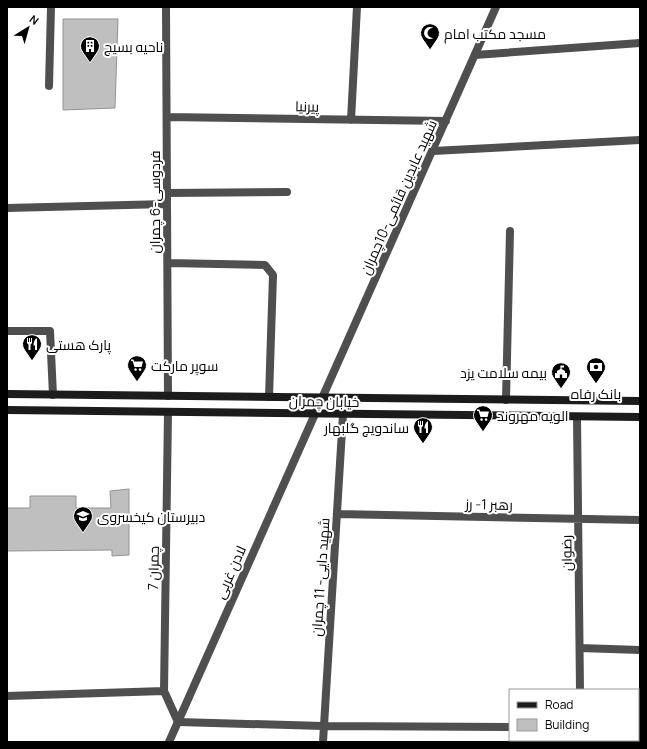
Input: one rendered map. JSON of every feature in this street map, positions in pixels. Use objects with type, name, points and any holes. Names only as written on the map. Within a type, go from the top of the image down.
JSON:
[{"type":"main road","name":"خیابان چمران","points":[[7,394],[640,401]]},
{"type":"main road","name":"خیابان چمران","points":[[7,410],[640,417]]},
{"type":"street","points":[[49,86],[51,7]]},
{"type":"street","name":"فردوسی-6 چمران","points":[[166,7],[168,396]]},
{"type":"street","points":[[351,120],[357,7]]},
{"type":"street","name":"شهید عابدین قائمی-10چمران","points":[[315,414],[496,7]]},
{"type":"street","points":[[475,55],[640,42]]},
{"type":"street","name":"پیرنیا","points":[[167,117],[446,121]]},
{"type":"street","points":[[432,151],[640,140]]},
{"type":"street","points":[[167,193],[287,192]]},
{"type":"street","points":[[7,208],[167,204]]},
{"type":"street","points":[[506,400],[510,231]]},
{"type":"street","points":[[168,263],[265,265],[274,275],[269,397]]},
{"type":"street","points":[[7,331],[50,331],[53,395]]},
{"type":"street","name":"چمران 7","points":[[168,412],[164,691],[178,722]]},
{"type":"street","name":"لادن غربی","points":[[169,742],[315,414]]},
{"type":"street","name":"شهید دایی- 11 چمران","points":[[323,742],[344,414]]},
{"type":"street","name":"رضوان","points":[[577,417],[580,689]]},
{"type":"street","name":"رهبر 1- رز","points":[[337,514],[640,520]]},
{"type":"street","points":[[580,648],[640,650]]},
{"type":"street","points":[[7,696],[164,691]]},
{"type":"street","points":[[178,722],[323,726],[509,727]]},
{"type":"building","name":"ناحیه بسیج","points":[[63,19],[118,19],[115,108],[63,110]]},
{"type":"building","points":[[129,489],[129,555],[112,556],[112,550],[7,551],[7,508],[30,508],[30,496],[76,496],[76,508],[111,508],[110,491]]},
{"type":"place","name":"مسجد مکتب امام","points":[[430,50]]},
{"type":"place","name":"ناحیه بسیج","points":[[90,63]]},
{"type":"place","name":"پارک هستی","points":[[32,361]]},
{"type":"place","name":"سوپر مارکت","points":[[137,382]]},
{"type":"place","name":"بانک رفاه","points":[[596,384]]},
{"type":"place","name":"بيمه سلامت يزد","points":[[561,389]]},
{"type":"place","name":"الویه مهروند","points":[[483,432]]},
{"type":"place","name":"ساندویچ گلبهار","points":[[423,444]]},
{"type":"place","name":"دبیرستان کیخسروی","points":[[83,533]]}]
